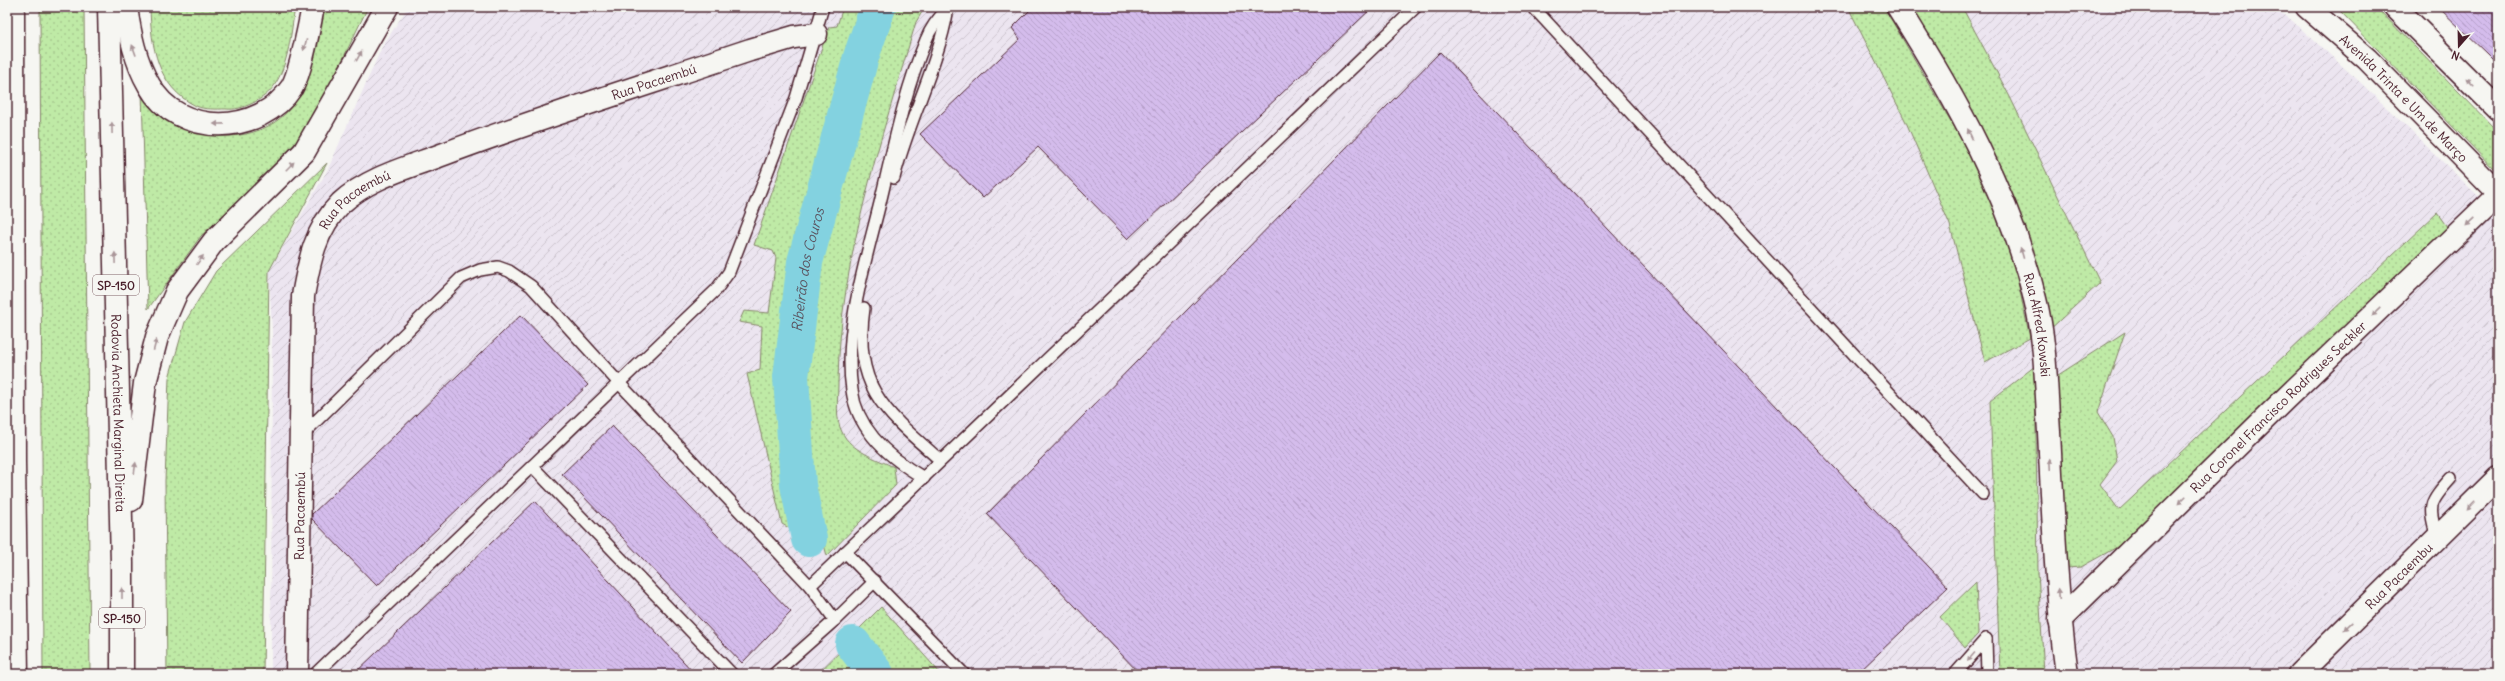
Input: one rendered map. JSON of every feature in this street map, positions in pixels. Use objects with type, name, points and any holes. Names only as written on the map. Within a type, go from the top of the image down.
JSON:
[{"type":"main road","points":[[13,7],[14,446],[17,674]]},
{"type":"main road","name":"Rodovia Anchieta Marginal Direita","points":[[109,7],[122,562],[122,674]]},
{"type":"main road","points":[[126,7],[132,46],[149,86],[168,109],[202,124],[241,124],[270,110],[292,86],[306,40],[313,7]]},
{"type":"main road","points":[[122,562],[138,452],[145,383],[157,338],[177,291],[214,241],[304,152],[387,7]]},
{"type":"main road","name":"Rua Alfred Kowski","points":[[1898,7],[1964,120],[2016,232],[2035,300],[2043,348],[2060,620],[2067,674]]},
{"type":"main road","name":"Avenida Trinta e Um de Março","points":[[2307,7],[2367,59],[2498,194]]},
{"type":"main road","points":[[2395,7],[2498,109]]},
{"type":"main road","name":"Rua Pacaembú","points":[[297,674],[303,296],[309,260],[321,230],[341,203],[370,182],[477,142],[750,50],[794,37],[816,34]]},
{"type":"main road","name":"Rua Coronel Francisco Rodrigues Seckler","points":[[2060,620],[2285,399],[2498,194]]},
{"type":"main road","name":"Rua Pacaembu","points":[[2299,674],[2498,478]]},
{"type":"lane","points":[[315,674],[716,290],[729,272],[796,98],[823,7]]},
{"type":"lane","points":[[810,586],[924,478],[940,460],[1416,7]]},
{"type":"lane","points":[[1533,7],[1983,494]]},
{"type":"lane","points":[[924,478],[903,466],[878,444],[862,420],[852,391],[850,354],[858,295],[896,136],[926,40],[935,22],[948,8],[939,46],[901,149],[867,284],[861,350],[871,388],[893,419],[940,460]]},
{"type":"lane","points":[[301,436],[461,278],[480,270],[498,267],[510,271],[531,286],[619,383],[810,586],[835,620]]},
{"type":"lane","points":[[532,466],[732,674]]},
{"type":"lane","points":[[2437,539],[2430,515],[2433,498],[2451,478]]},
{"type":"lane","points":[[846,552],[964,674]]},
{"type":"lane","points":[[774,674],[835,620],[875,581]]},
{"type":"lane","points":[[1956,674],[1986,639],[1987,674]]},
{"type":"shaded area","points":[[408,7],[2270,7],[2289,18],[2361,83],[2498,215],[2498,674],[271,674],[272,330],[269,271],[328,169],[382,47]]},
{"type":"green space","points":[[40,7],[84,7],[90,674],[43,674]]},
{"type":"green space","points":[[150,7],[295,7],[291,37],[286,58],[274,86],[259,100],[246,106],[232,109],[203,108],[196,106],[183,98],[172,88],[159,64],[152,36]]},
{"type":"green space","points":[[325,7],[368,7],[311,125],[262,181],[201,236],[148,309],[142,91],[179,121],[192,130],[203,134],[216,136],[240,135],[262,129],[280,119],[293,105],[304,88],[317,49]]},
{"type":"green space","points":[[843,7],[873,7],[859,50],[801,258],[784,380],[791,484],[801,535],[782,524],[747,374],[760,370],[762,326],[739,322],[744,311],[769,313],[776,258],[773,251],[754,245],[829,27],[837,26]]},
{"type":"green space","points":[[888,7],[925,7],[916,22],[864,201],[846,292],[840,338],[837,409],[838,421],[846,439],[865,454],[894,467],[896,485],[827,556],[807,480],[799,376],[814,257]]},
{"type":"green space","points":[[1848,7],[1883,7],[1885,9],[1966,147],[2008,236],[2030,338],[1985,362],[1950,225],[1906,122]]},
{"type":"green space","points":[[1911,7],[1962,7],[2010,97],[2100,283],[2048,331],[2028,236],[1972,117]]},
{"type":"green space","points":[[2340,7],[2376,7],[2498,132],[2498,173],[2338,9]]},
{"type":"green space","points":[[327,163],[269,271],[263,674],[167,674],[165,481],[169,378],[185,322],[216,271]]},
{"type":"green space","points":[[2437,213],[2450,231],[2126,542],[2081,567],[2066,568],[2055,377],[2125,332],[2098,412],[2113,437],[2117,461],[2100,484],[2119,510]]},
{"type":"green space","points":[[2035,366],[2038,572],[2044,674],[2000,674],[1990,401]]},
{"type":"green space","points":[[1976,582],[1978,634],[1965,648],[1940,617]]},
{"type":"green space","points":[[881,607],[941,674],[889,674],[856,632]]},
{"type":"green space","points":[[845,647],[866,674],[817,674]]},
{"type":"building","points":[[1033,7],[1373,7],[1128,239],[1038,147],[983,198],[920,134],[1020,39],[1012,28]]},
{"type":"building","points":[[2438,7],[2498,7],[2498,65],[2487,54]]},
{"type":"building","points":[[1440,52],[1948,587],[1857,674],[1140,674],[987,514]]},
{"type":"building","points":[[521,315],[588,385],[377,586],[312,519],[312,514]]},
{"type":"building","points":[[612,426],[791,612],[742,663],[562,474]]},
{"type":"building","points":[[535,501],[695,674],[354,674]]},
{"type":"waterway","name":"Ribeirão dos Couros","points":[[809,539],[798,485],[791,377],[805,262],[861,57],[878,7]]},
{"type":"waterway","name":"Ribeirão dos Couros","points":[[853,644],[876,674]]}]
